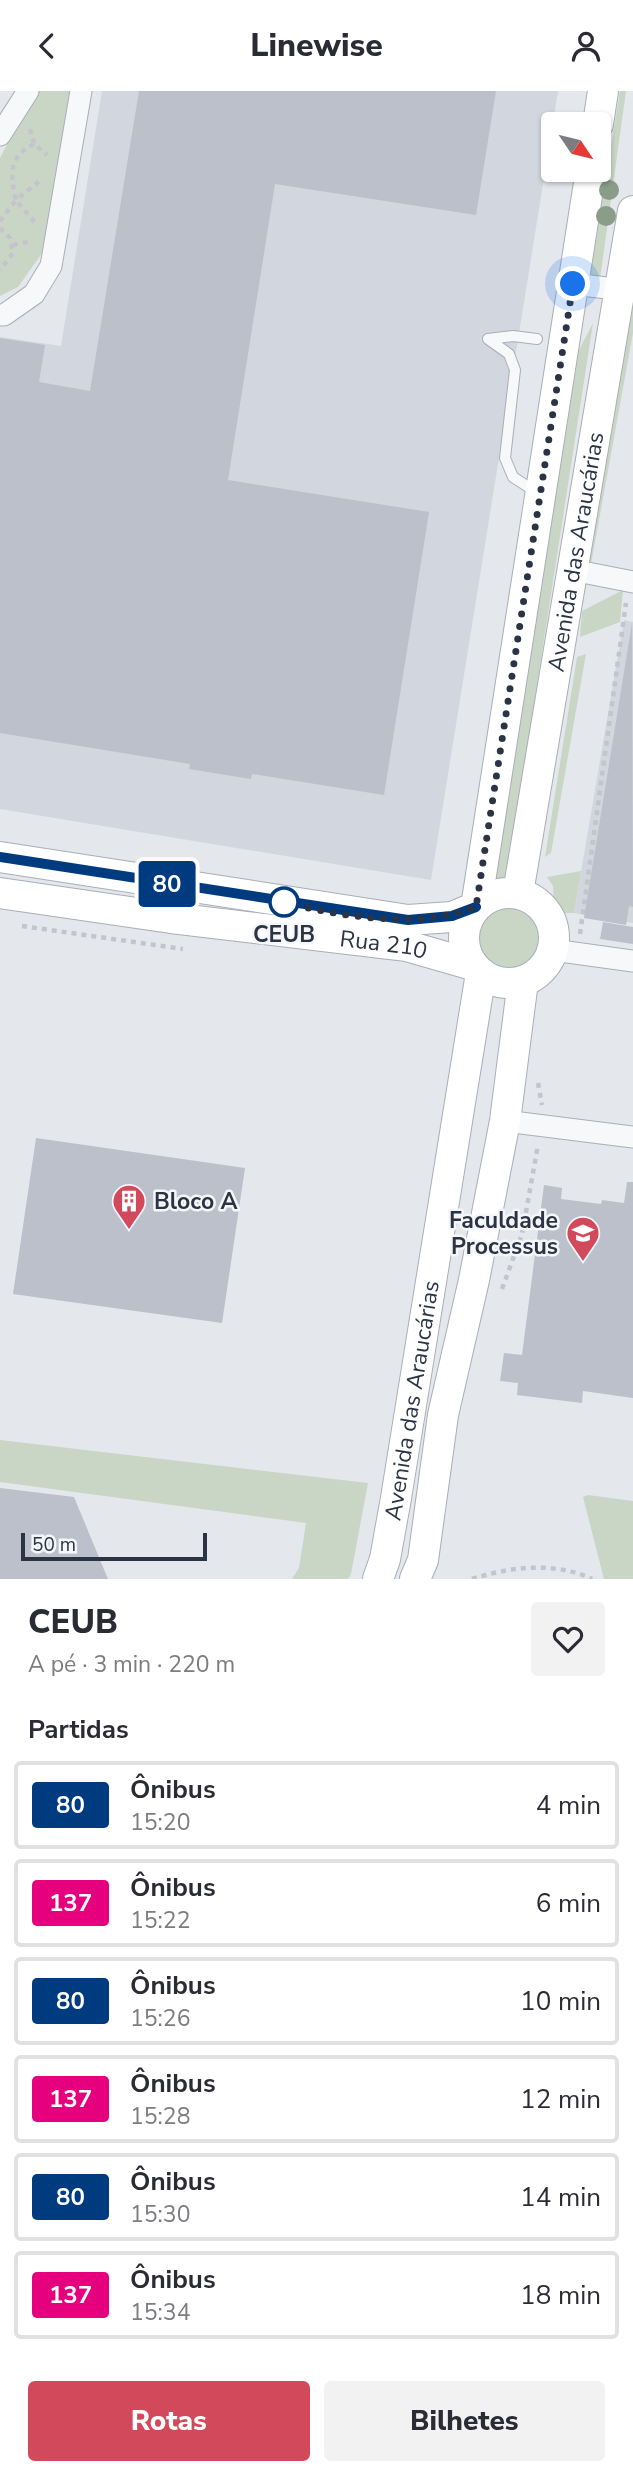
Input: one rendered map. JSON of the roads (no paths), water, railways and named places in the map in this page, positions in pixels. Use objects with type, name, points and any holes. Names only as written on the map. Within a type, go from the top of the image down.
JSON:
[{"type":"main road","points":[[600,112],[603,91]]},
{"type":"main road","name":"Avenida das Araucárias","points":[[476,907],[589,182]]},
{"type":"main road","name":"Avenida das Araucárias","points":[[517,893],[572,570],[627,289],[633,211]]},
{"type":"main road","name":"Rua 210","points":[[0,857],[408,920],[452,916],[476,907]]},
{"type":"main road","name":"Rua 210","points":[[0,893],[171,918],[407,946],[477,969]]},
{"type":"main road","points":[[503,893],[517,893],[543,907],[565,951],[523,981],[501,982],[477,969],[466,951],[465,935],[476,907],[503,893]]},
{"type":"main road","name":"Avenida das Araucárias","points":[[378,1579],[386,1559],[477,969]]},
{"type":"main road","name":"Avenida das Araucárias","points":[[415,1579],[423,1560],[443,1418],[474,1280],[505,1121],[523,981]]},
{"type":"main road","points":[[408,1411],[424,1423],[434,1423],[443,1418]]},
{"type":"main road","points":[[395,1502],[415,1498],[430,1509]]},
{"type":"street","points":[[0,135],[28,91]]},
{"type":"street","points":[[0,315],[4,315],[34,294],[51,266],[81,91]]},
{"type":"street","points":[[573,284],[627,289]]},
{"type":"street","points":[[572,570],[632,582]]},
{"type":"street","points":[[565,951],[633,961]]},
{"type":"street","points":[[505,1121],[633,1137]]},
{"type":"lane","points":[[537,339],[513,336],[488,339],[509,354],[515,370],[505,458],[513,477],[540,494]]},
{"type":"place","name":"CEUB","points":[[284,902]]},
{"type":"place","name":"Bloco A","points":[[129,1231]]},
{"type":"place","name":"Faculdade Processus","points":[[583,1263]]}]
